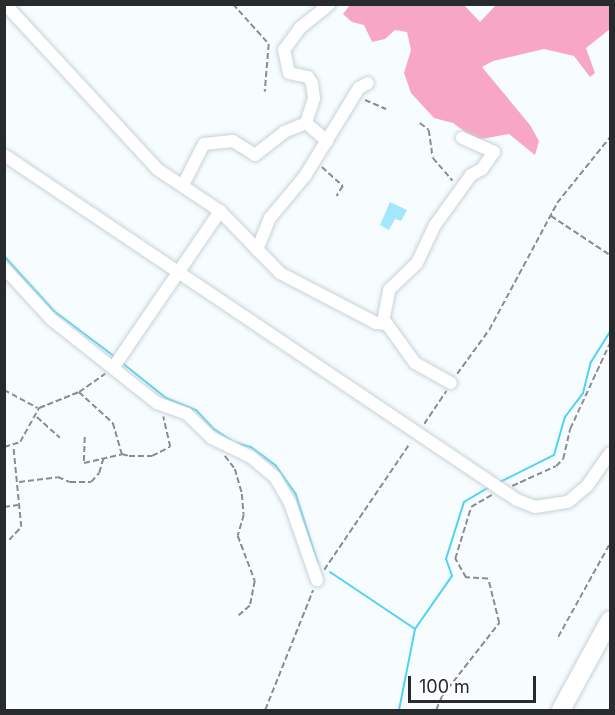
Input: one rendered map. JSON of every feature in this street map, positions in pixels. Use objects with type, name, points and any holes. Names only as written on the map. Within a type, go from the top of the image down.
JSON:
[{"type":"highway","points":[[561,711],[610,620]]},
{"type":"street","points":[[5,4],[157,169],[220,211],[256,250],[289,279],[376,323],[383,322]]},
{"type":"street","points":[[306,123],[314,98],[312,83],[308,77],[289,73],[284,50],[300,28],[330,4]]},
{"type":"street","points":[[256,250],[270,218],[290,197],[356,97],[359,88],[368,82]]},
{"type":"street","points":[[183,185],[204,144],[233,141],[255,155],[284,132],[306,123]]},
{"type":"street","points":[[306,123],[327,141]]},
{"type":"street","points":[[451,382],[415,363],[383,322],[389,290],[417,263],[435,225],[494,152],[462,138]]},
{"type":"street","points":[[4,154],[500,491],[535,507],[568,502],[587,486],[610,453]]},
{"type":"street","points":[[116,362],[220,211]]},
{"type":"street","points":[[4,268],[51,319],[116,362],[165,407],[187,414],[212,438],[251,457],[275,477],[290,503],[317,580]]},
{"type":"path","points":[[233,4],[269,44],[265,92]]},
{"type":"path","points":[[356,97],[386,109]]},
{"type":"path","points":[[420,123],[429,130],[433,158],[462,189]]},
{"type":"path","points":[[265,711],[317,580],[451,382],[489,330],[550,216],[610,137]]},
{"type":"path","points":[[314,162],[340,181],[344,189],[337,196]]},
{"type":"path","points":[[550,216],[610,255]]},
{"type":"path","points":[[436,711],[448,688],[497,630],[499,617],[488,579],[466,578],[455,559],[471,507],[555,466],[563,459],[570,429],[610,343]]},
{"type":"path","points":[[4,390],[39,408],[79,392],[116,362]]},
{"type":"path","points":[[79,392],[113,423],[122,454]]},
{"type":"path","points":[[85,437],[84,463],[122,454],[147,456],[170,447],[163,420],[165,407]]},
{"type":"path","points":[[4,447],[14,446],[28,433],[39,408]]},
{"type":"path","points":[[37,417],[60,438]]},
{"type":"path","points":[[9,540],[21,527],[18,505],[20,483],[14,446]]},
{"type":"path","points":[[225,455],[235,469],[242,494],[244,515],[238,536],[255,581],[250,606],[236,618]]},
{"type":"path","points":[[20,483],[52,477],[91,482],[99,473],[103,459]]},
{"type":"path","points":[[4,507],[18,505]]},
{"type":"path","points":[[558,637],[610,543]]},
{"type":"shaded area","points":[[350,5],[464,5],[480,22],[496,5],[610,5],[610,29],[586,48],[595,73],[590,77],[574,56],[544,49],[493,61],[482,67],[530,125],[539,141],[535,155],[509,134],[476,140],[453,123],[434,118],[411,93],[404,73],[411,50],[407,32],[395,30],[385,39],[372,42],[364,25],[352,22],[343,14]]},
{"type":"building","points":[[390,202],[407,210],[401,221],[395,219],[389,230],[380,225]]},
{"type":"waterway","points":[[4,256],[54,311],[115,357]]},
{"type":"waterway","points":[[500,482],[554,455],[565,417],[583,393],[591,362],[610,332]]},
{"type":"waterway","points":[[121,362],[166,398],[196,410],[214,429],[233,442],[251,447],[276,466],[296,495],[318,564]]},
{"type":"waterway","points":[[399,710],[415,629],[452,576],[446,559],[464,502],[489,487]]},
{"type":"waterway","points":[[330,572],[415,629]]}]
